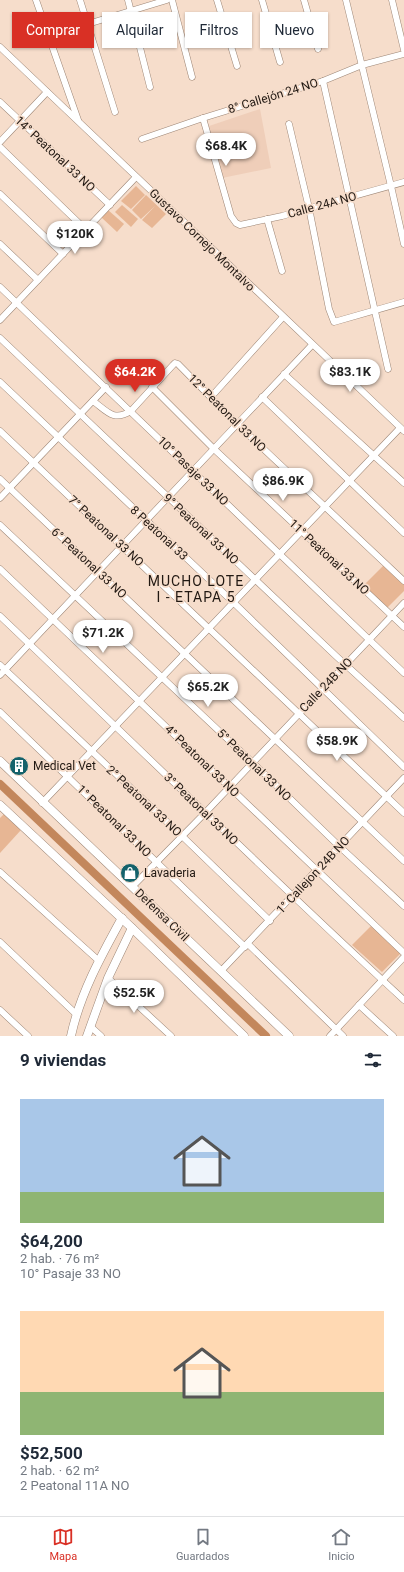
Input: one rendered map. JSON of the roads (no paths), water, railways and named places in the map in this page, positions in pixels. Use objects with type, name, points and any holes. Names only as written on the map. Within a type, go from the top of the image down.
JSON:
[{"type":"street","points":[[36,0],[40,12]]},
{"type":"street","points":[[80,0],[84,12]]},
{"type":"street","points":[[128,0],[150,86]]},
{"type":"street","points":[[94,22],[167,0]]},
{"type":"street","points":[[172,0],[192,77]]},
{"type":"street","points":[[217,0],[237,66]]},
{"type":"street","points":[[262,0],[280,62]]},
{"type":"street","points":[[304,0],[318,49]]},
{"type":"street","points":[[346,0],[404,244]]},
{"type":"street","points":[[392,0],[404,50]]},
{"type":"street","points":[[94,44],[115,112]]},
{"type":"street","name":"Gustavo Cornejo Montalvo","points":[[0,47],[402,430]]},
{"type":"street","points":[[52,48],[78,122]]},
{"type":"street","name":"8° Callejón 24 NO","points":[[142,139],[203,118],[323,81],[362,65],[404,54]]},
{"type":"street","points":[[323,81],[388,369]]},
{"type":"street","points":[[0,142],[47,92]]},
{"type":"street","name":"14° Peatonal 33 NO","points":[[0,102],[110,205]]},
{"type":"street","name":"Calle 24A NO","points":[[203,118],[231,216],[236,223],[240,225],[404,182]]},
{"type":"street","points":[[289,124],[334,322],[404,302]]},
{"type":"street","points":[[0,147],[86,230]]},
{"type":"street","points":[[0,320],[136,177]]},
{"type":"street","points":[[0,194],[63,254]]},
{"type":"street","points":[[267,219],[282,271]]},
{"type":"street","points":[[0,244],[38,280]]},
{"type":"street","name":"10° Pasaje 33 NO","points":[[0,287],[404,673]]},
{"type":"street","points":[[211,397],[283,317]]},
{"type":"street","name":"9° Peatonal 33 NO","points":[[0,338],[345,665],[404,718]]},
{"type":"street","points":[[0,675],[312,345]]},
{"type":"street","name":"12° Peatonal 33 NO","points":[[152,387],[175,363],[178,364],[237,424],[404,581]]},
{"type":"street","points":[[284,374],[404,483]]},
{"type":"street","name":"8 Peatonal 33","points":[[0,382],[234,603],[404,767]]},
{"type":"street","points":[[0,498],[106,387]]},
{"type":"street","points":[[93,400],[113,416],[124,416],[131,411],[152,387]]},
{"type":"street","name":"11° Peatonal 33 NO","points":[[152,387],[302,532],[404,627]]},
{"type":"street","points":[[262,397],[404,533]]},
{"type":"street","points":[[42,803],[374,456],[402,430]]},
{"type":"street","name":"7° Peatonal 33 NO","points":[[0,431],[404,813]]},
{"type":"street","name":"6° Peatonal 33 NO","points":[[0,479],[404,861]]},
{"type":"street","name":"5° Peatonal 33 NO","points":[[0,525],[404,906]]},
{"type":"street","name":"4° Peatonal 33 NO","points":[[0,569],[404,953]]},
{"type":"street","name":"Calle 24B NO","points":[[132,887],[229,788],[404,603]]},
{"type":"street","name":"3° Peatonal 33 NO","points":[[0,616],[205,813],[404,1000]]},
{"type":"street","name":"2° Peatonal 33 NO","points":[[0,665],[270,921]]},
{"type":"street","name":"1° Peatonal 33 NO","points":[[0,712],[156,862],[247,945],[343,1036]]},
{"type":"street","name":"Defensa Civil","points":[[0,761],[42,803],[289,1036]]},
{"type":"street","name":"1° Callejon 24B NO","points":[[221,971],[404,778]]},
{"type":"street","points":[[0,805],[122,918],[244,1036]]},
{"type":"street","points":[[0,872],[98,960]]},
{"type":"street","points":[[71,1036],[76,1014],[98,960],[122,918]]},
{"type":"street","points":[[87,1036],[108,978],[132,928]]},
{"type":"street","points":[[0,942],[76,1014]]},
{"type":"street","points":[[330,1036],[404,957]]},
{"type":"street","points":[[108,978],[171,1036]]},
{"type":"street","points":[[359,1005],[393,1036]]},
{"type":"street","points":[[0,1010],[28,1036]]},
{"type":"street","points":[[90,1026],[101,1036]]},
{"type":"waterway","points":[[0,784],[266,1036]]},
{"type":"place","name":"Medical Vet","points":[[19,766]]},
{"type":"place","name":"Lavaderia","points":[[130,873]]},
{"type":"district","name":"MUCHO LOTE I - ETAPA 5","points":[[196,590]]}]
